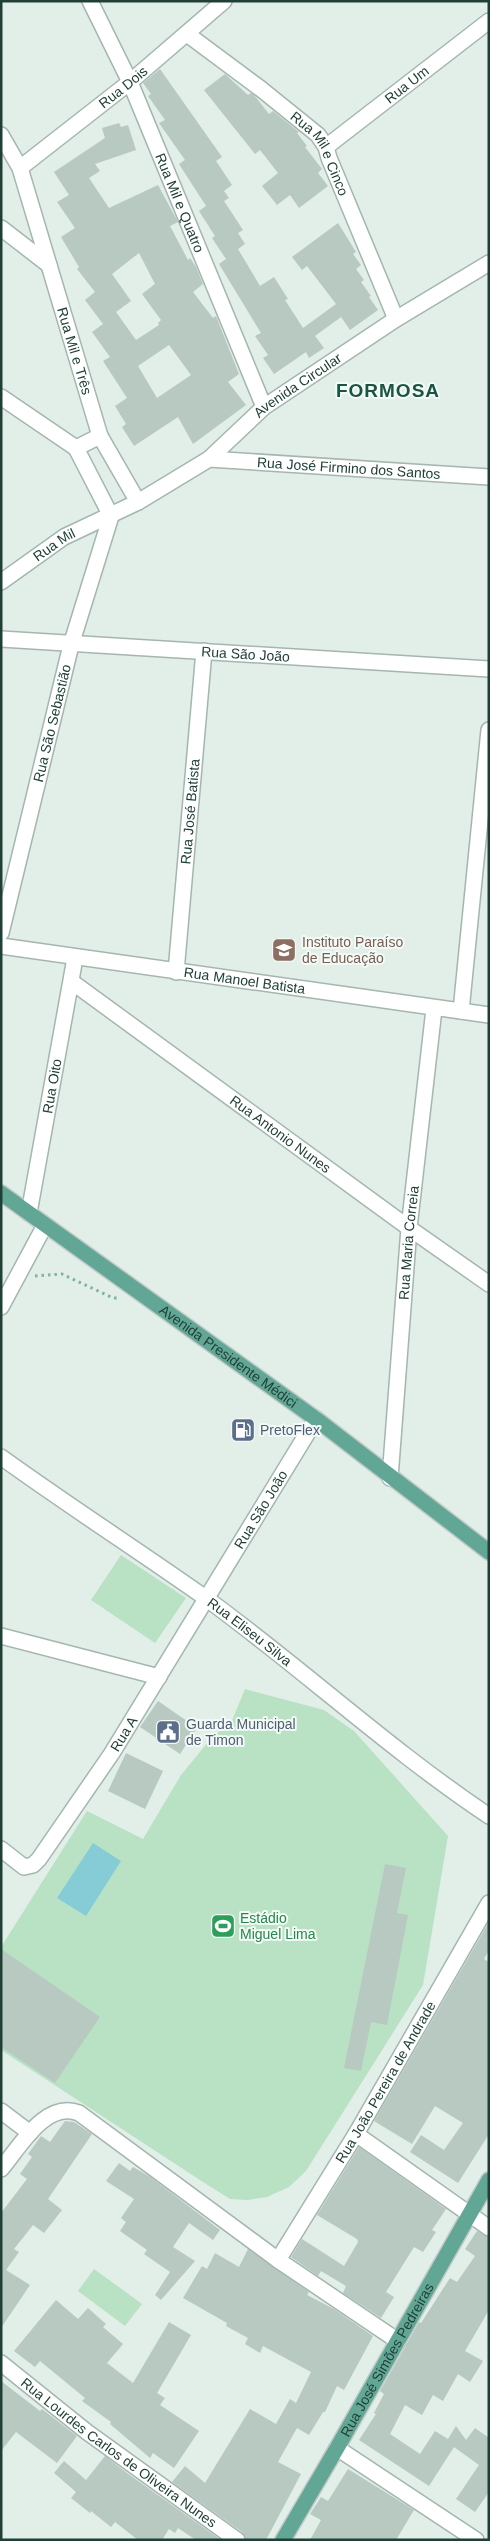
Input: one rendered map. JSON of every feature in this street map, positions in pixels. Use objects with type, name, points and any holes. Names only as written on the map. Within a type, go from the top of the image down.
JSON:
[{"type":"main road","name":"Avenida Presidente Médici","points":[[1,1193],[316,1419],[489,1553]]},
{"type":"main road","name":"Rua José Simões Pedreiras","points":[[283,2540],[338,2448],[489,2180]]},
{"type":"street","name":"Rua Mil e Quatro","points":[[90,1],[130,82],[264,407]]},
{"type":"street","name":"Rua Dois","points":[[20,168],[130,82],[224,1]]},
{"type":"street","name":"Rua Um","points":[[326,147],[489,21]]},
{"type":"street","name":"Rua Mil e Cinco","points":[[187,34],[261,89],[318,135],[326,147],[396,319]]},
{"type":"street","name":"Rua Mil e Três","points":[[1,135],[20,168],[100,436],[138,502]]},
{"type":"street","points":[[1,228],[49,265]]},
{"type":"street","name":"Avenida Circular","points":[[111,516],[209,459],[264,407],[396,319],[489,263]]},
{"type":"street","points":[[1,398],[76,448],[111,516]]},
{"type":"street","points":[[76,448],[100,436]]},
{"type":"street","name":"Rua José Firmino dos Santos","points":[[209,459],[489,476]]},
{"type":"street","name":"Rua Mil","points":[[1,582],[64,537],[111,516]]},
{"type":"street","name":"Rua São Sebastião","points":[[1,933],[71,645],[111,516]]},
{"type":"street","name":"Rua São João","points":[[1,639],[71,645],[204,651],[489,669]]},
{"type":"street","name":"Rua José Batista","points":[[176,972],[204,651]]},
{"type":"street","points":[[461,1011],[489,730]]},
{"type":"street","name":"Rua Manoel Batista","points":[[1,946],[434,1009],[489,1015]]},
{"type":"street","name":"Rua Oito","points":[[29,1213],[75,958]]},
{"type":"street","name":"Rua Antonio Nunes","points":[[72,982],[409,1228],[489,1284]]},
{"type":"street","name":"Rua Maria Correia","points":[[390,1478],[409,1228],[434,1009]]},
{"type":"street","points":[[1,1307],[45,1225]]},
{"type":"street","name":"Rua São João","points":[[207,1600],[316,1419]]},
{"type":"street","name":"Rua Eliseu Silva","points":[[1,1457],[74,1510],[207,1600],[435,1780],[489,1816]]},
{"type":"street","name":"Rua A","points":[[1,1850],[24,1867],[32,1865],[112,1753],[207,1600]]},
{"type":"street","points":[[1,1636],[159,1677]]},
{"type":"street","name":"Rua João Pereira de Andrade","points":[[278,2260],[356,2134],[489,1903]]},
{"type":"street","points":[[1,2169],[44,2119],[54,2112],[69,2110],[79,2113],[278,2260],[398,2341]]},
{"type":"street","points":[[1,2111],[30,2134]]},
{"type":"street","points":[[356,2134],[489,2228]]},
{"type":"street","name":"Rua Lourdes Carlos de Oliveira Nunes","points":[[1,2363],[87,2432],[237,2540]]},
{"type":"street","points":[[338,2448],[476,2540]]},
{"type":"path","points":[[15,1281],[38,1275],[62,1274],[113,1298],[146,1298]]},
{"type":"green space","points":[[121,1555],[186,1598],[155,1643],[91,1600]]},
{"type":"green space","name":"Estádio Miguel Lima","points":[[245,1689],[324,1710],[354,1731],[448,1836],[423,1985],[306,2171],[289,2187],[267,2197],[247,2200],[230,2199],[1,2050],[1,1947],[87,1811],[143,1839],[181,1775],[213,1736],[231,1723]]},
{"type":"green space","points":[[94,2269],[142,2304],[125,2326],[78,2291]]},
{"type":"water","points":[[93,1843],[121,1861],[86,1916],[57,1898]]},
{"type":"building","points":[[160,69],[222,157],[216,161],[232,185],[224,191],[229,198],[224,201],[243,230],[238,233],[245,244],[238,249],[260,286],[274,277],[288,299],[285,300],[303,328],[336,304],[307,266],[302,270],[292,257],[338,223],[356,252],[353,254],[361,265],[356,269],[364,280],[361,282],[378,310],[350,330],[341,317],[315,336],[324,348],[309,358],[306,352],[274,374],[263,358],[268,355],[255,336],[261,333],[219,264],[226,259],[212,238],[215,236],[199,211],[206,206],[179,164],[185,160],[159,123],[165,120],[148,96],[151,94],[143,83]]},
{"type":"building","points":[[225,74],[248,95],[251,93],[254,95],[269,114],[273,111],[299,132],[297,133],[307,146],[305,147],[322,169],[318,173],[328,186],[299,208],[290,195],[277,205],[262,186],[278,173],[260,150],[255,154],[204,90]]},
{"type":"building","points":[[119,123],[121,127],[128,125],[136,150],[95,164],[100,171],[89,178],[109,208],[158,185],[178,222],[170,226],[188,260],[190,258],[196,267],[203,284],[193,292],[213,318],[216,316],[239,374],[228,382],[246,405],[193,444],[178,417],[134,446],[122,427],[126,424],[115,406],[127,398],[103,361],[110,357],[92,332],[103,324],[85,300],[95,292],[77,269],[79,267],[61,237],[75,228],[57,202],[69,195],[54,172],[105,138],[102,128]],"holes":[[[139,253],[155,284],[142,294],[161,320],[158,323],[159,325],[136,340],[116,312],[131,301],[112,274]],[[169,345],[191,375],[157,398],[138,366]]]},
{"type":"building","points":[[158,1701],[197,1728],[180,1754],[140,1727]]},
{"type":"building","points":[[126,1753],[163,1771],[145,1809],[108,1791]]},
{"type":"building","points":[[385,1864],[406,1868],[397,1913],[408,1915],[387,2025],[371,2022],[361,2071],[344,2068]]},
{"type":"building","points":[[489,1922],[489,1950],[484,1959],[489,1962],[489,2134],[458,2183],[410,2152],[421,2135],[444,2150],[463,2123],[435,2106],[412,2144],[374,2121]]},
{"type":"building","points":[[1,1949],[100,2017],[55,2083],[1,2047]]},
{"type":"building","points":[[65,2121],[74,2122],[92,2134],[48,2199],[62,2210],[44,2233],[33,2225],[14,2249],[19,2252],[6,2270],[30,2285],[1,2328],[1,2213],[27,2179],[20,2174],[32,2157],[28,2154],[41,2136],[50,2142]]},
{"type":"building","points":[[359,2147],[446,2209],[432,2230],[436,2232],[423,2252],[414,2247],[386,2292],[394,2297],[381,2318],[343,2293],[346,2286],[321,2271],[318,2276],[291,2257],[302,2239],[344,2266],[358,2242],[357,2239],[317,2215]]},
{"type":"building","points":[[119,2163],[130,2171],[133,2167],[149,2176],[220,2230],[213,2240],[189,2223],[173,2247],[195,2261],[161,2300],[155,2295],[170,2272],[144,2254],[147,2250],[120,2231],[126,2222],[121,2218],[134,2199],[106,2181]]},
{"type":"building","points":[[477,2231],[489,2237],[489,2310],[465,2351],[483,2361],[470,2382],[458,2374],[443,2401],[433,2395],[422,2415],[405,2405],[390,2434],[420,2454],[435,2431],[448,2439],[456,2426],[466,2440],[475,2428],[489,2438],[489,2492],[475,2512],[456,2499],[479,2465],[454,2447],[429,2486],[359,2440],[376,2414],[374,2413],[384,2394],[380,2391],[419,2322],[421,2323],[450,2278],[457,2282],[475,2256],[465,2249]]},
{"type":"building","points":[[248,2249],[309,2292],[307,2295],[334,2309],[373,2336],[344,2390],[337,2386],[325,2412],[323,2412],[309,2435],[297,2428],[278,2462],[301,2474],[266,2540],[246,2540],[242,2532],[172,2482],[185,2466],[205,2483],[250,2409],[276,2424],[290,2399],[296,2403],[311,2372],[263,2346],[260,2353],[245,2344],[248,2338],[226,2326],[227,2323],[183,2298],[202,2266],[207,2269],[215,2253],[239,2267]]},
{"type":"building","points":[[56,2300],[78,2319],[88,2308],[106,2324],[103,2327],[123,2344],[107,2363],[133,2383],[169,2322],[191,2335],[157,2393],[165,2398],[160,2405],[199,2431],[174,2468],[153,2453],[150,2458],[110,2424],[111,2422],[82,2401],[85,2398],[40,2361],[35,2367],[14,2351]]},
{"type":"building","points":[[1,2381],[77,2436],[57,2463],[16,2432],[1,2451]]},
{"type":"building","points":[[105,2456],[221,2540],[196,2540],[178,2528],[175,2533],[169,2529],[162,2540],[138,2540],[115,2522],[111,2527],[91,2511],[90,2513],[71,2498],[76,2492],[54,2473],[64,2461],[86,2480]]},
{"type":"building","points":[[348,2469],[414,2510],[396,2540],[310,2540],[321,2520],[310,2514],[321,2497],[328,2501]]},
{"type":"place","name":"Instituto Paraíso de Educação","points":[[284,950]]},
{"type":"place","name":"PretoFlex","points":[[243,1430]]},
{"type":"place","name":"Guarda Municipal de Timon","points":[[168,1732]]},
{"type":"place","name":"Estádio Miguel Lima","points":[[223,1926]]},
{"type":"district","name":"FORMOSA","points":[[388,390]]}]
